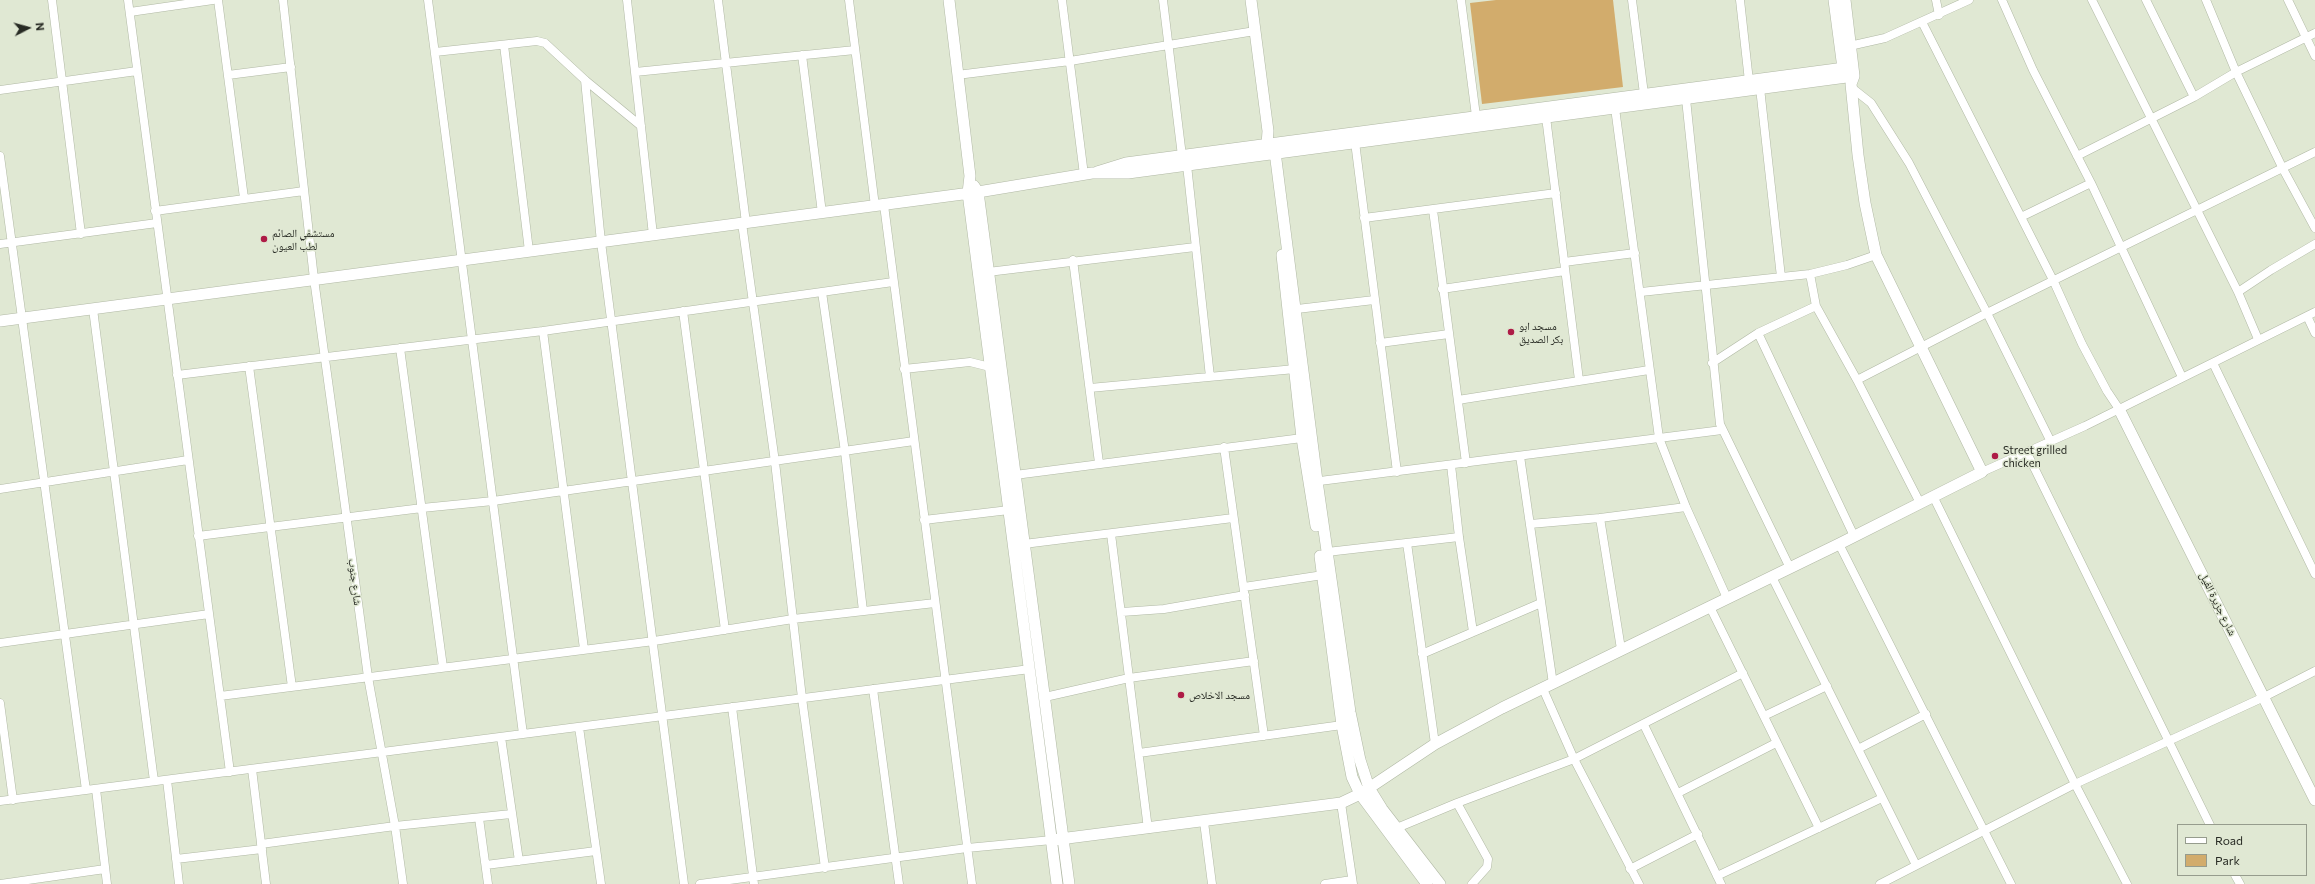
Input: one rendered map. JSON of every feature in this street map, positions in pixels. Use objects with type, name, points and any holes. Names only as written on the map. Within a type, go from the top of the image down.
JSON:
[{"type":"street","points":[[52,0],[81,234]]},
{"type":"street","points":[[128,0],[166,299],[230,772]]},
{"type":"street","points":[[130,12],[213,0]]},
{"type":"street","points":[[218,0],[244,198]]},
{"type":"street","name":"شارع جنوب","points":[[283,0],[314,279],[368,677],[395,826],[402,884]]},
{"type":"street","points":[[428,0],[524,734]]},
{"type":"street","points":[[627,0],[653,235]]},
{"type":"street","points":[[718,0],[744,223],[775,462],[802,698],[825,868]]},
{"type":"street","points":[[849,0],[855,50],[893,282],[972,884]]},
{"type":"street","points":[[949,0],[956,75],[970,176],[988,272],[985,289],[990,367],[1007,459],[1015,475],[1045,697],[1058,840],[1057,884]]},
{"type":"street","points":[[1062,0],[1088,174]]},
{"type":"street","points":[[1163,0],[1185,160],[1210,377]]},
{"type":"street","points":[[1251,0],[1268,131],[1296,309],[1323,575],[1342,724],[1352,776],[1392,830],[1428,884]]},
{"type":"street","points":[[1461,0],[1476,116]]},
{"type":"street","points":[[1632,0],[1644,94]]},
{"type":"street","points":[[1740,0],[1748,81]]},
{"type":"street","points":[[1834,0],[1845,47],[1865,203],[1876,255],[1982,472]]},
{"type":"street","points":[[1845,0],[1845,47]]},
{"type":"street","points":[[1936,0],[1939,15]]},
{"type":"street","points":[[1845,47],[1885,38],[1939,15],[1969,0]]},
{"type":"street","points":[[2002,0],[2033,70],[2091,183],[2182,376]]},
{"type":"street","points":[[2092,0],[2150,120],[2198,210],[2238,292],[2258,339]]},
{"type":"street","points":[[2146,0],[2194,97]]},
{"type":"street","points":[[2206,0],[2236,72],[2283,169],[2315,228]]},
{"type":"street","points":[[2288,0],[2315,56]]},
{"type":"street","points":[[1922,22],[2054,282],[2086,350],[2107,391],[2119,409]]},
{"type":"street","points":[[956,75],[1070,60],[1255,31]]},
{"type":"street","points":[[2077,156],[2194,97],[2236,72],[2315,33]]},
{"type":"street","points":[[435,52],[537,41],[545,43],[585,80],[641,126]]},
{"type":"street","points":[[504,45],[529,251]]},
{"type":"street","points":[[635,72],[855,50]]},
{"type":"street","points":[[802,55],[822,213]]},
{"type":"street","points":[[228,75],[291,67]]},
{"type":"street","points":[[0,90],[137,71]]},
{"type":"street","points":[[1271,148],[1355,142],[1849,77]]},
{"type":"street","points":[[0,321],[973,193],[1088,174],[1112,166],[1185,160],[1476,116],[1748,81],[1849,77]]},
{"type":"street","points":[[1849,77],[1871,103],[1909,163],[1987,313],[2051,442]]},
{"type":"street","points":[[585,80],[601,242],[664,716],[684,884]]},
{"type":"street","points":[[1760,88],[1781,277]]},
{"type":"street","points":[[1686,99],[1712,363],[1722,430],[1790,568]]},
{"type":"street","points":[[1615,108],[1641,292],[1649,370],[1659,438],[1686,507],[1727,598]]},
{"type":"street","points":[[1546,117],[1579,380]]},
{"type":"street","points":[[1355,142],[1397,472]]},
{"type":"street","points":[[1271,148],[1302,438],[1313,482],[1327,552],[1350,712],[1360,760],[1364,791]]},
{"type":"street","points":[[1858,380],[1987,313],[2054,282],[2315,152]]},
{"type":"street","points":[[0,156],[86,790]]},
{"type":"street","points":[[2021,217],[2091,183]]},
{"type":"street","points":[[155,211],[304,191]]},
{"type":"street","points":[[973,193],[1007,459],[1010,510],[1030,669],[1058,840],[1069,884]]},
{"type":"street","points":[[1364,218],[1556,193]]},
{"type":"street","points":[[1433,210],[1442,289],[1466,463]]},
{"type":"street","points":[[0,244],[157,223]]},
{"type":"street","points":[[2238,292],[2271,270],[2315,244]]},
{"type":"street","points":[[988,272],[1073,260],[1195,247]]},
{"type":"street","points":[[1442,289],[1635,253]]},
{"type":"street","points":[[1641,292],[1810,274],[1847,265],[1876,255]]},
{"type":"street","points":[[1073,260],[1099,463]]},
{"type":"street","points":[[1810,274],[1816,306],[1858,380],[1920,503]]},
{"type":"street","points":[[177,375],[543,331],[611,320],[893,282]]},
{"type":"street","points":[[822,292],[845,452],[863,611]]},
{"type":"street","points":[[1296,309],[1374,300]]},
{"type":"street","points":[[1712,363],[1758,333],[1816,306]]},
{"type":"street","points":[[93,309],[154,782]]},
{"type":"street","points":[[683,311],[725,630]]},
{"type":"street","points":[[700,884],[754,881],[825,868],[967,848],[1058,840],[1148,829],[1341,802],[1364,791],[1435,744],[1621,649],[1840,544],[1982,472],[2027,454],[2182,376],[2213,363],[2258,339],[2315,312]]},
{"type":"street","points":[[2307,316],[2315,333]]},
{"type":"street","points":[[543,331],[584,649]]},
{"type":"street","points":[[1758,333],[1854,536]]},
{"type":"street","points":[[1380,343],[1449,334]]},
{"type":"street","points":[[400,348],[443,667]]},
{"type":"street","points":[[904,369],[970,362],[990,367]]},
{"type":"street","points":[[2213,363],[2315,574]]},
{"type":"street","points":[[249,366],[292,687]]},
{"type":"street","points":[[1090,388],[1295,369]]},
{"type":"street","points":[[1458,400],[1649,370]]},
{"type":"street","name":"شارع جزيرة الفيل","points":[[2119,409],[2315,800]]},
{"type":"street","points":[[1313,482],[1722,430]]},
{"type":"street","points":[[1015,475],[1302,438]]},
{"type":"street","points":[[198,536],[422,508],[493,501],[914,441]]},
{"type":"street","points":[[1224,447],[1264,736]]},
{"type":"street","points":[[2027,454],[2210,824]]},
{"type":"street","points":[[1520,456],[1541,602],[1548,686],[1574,759],[1639,884]]},
{"type":"street","points":[[0,489],[44,484],[188,460]]},
{"type":"street","points":[[1451,465],[1459,536],[1473,632]]},
{"type":"street","points":[[1933,496],[2127,884]]},
{"type":"street","points":[[1530,524],[1600,518],[1686,507]]},
{"type":"street","points":[[924,520],[1010,510]]},
{"type":"street","points":[[1024,544],[1233,518]]},
{"type":"street","points":[[1600,518],[1621,649]]},
{"type":"street","points":[[1111,534],[1122,612],[1148,829]]},
{"type":"street","points":[[1327,552],[1459,536]]},
{"type":"street","points":[[1407,543],[1435,744]]},
{"type":"street","points":[[1840,544],[2011,884]]},
{"type":"street","points":[[1122,612],[1164,610],[1323,575]]},
{"type":"street","points":[[1772,577],[1916,865]]},
{"type":"street","points":[[1422,654],[1541,602]]},
{"type":"street","points":[[220,696],[654,641],[793,619],[935,603]]},
{"type":"street","points":[[1710,607],[1819,828]]},
{"type":"street","points":[[0,643],[209,614]]},
{"type":"street","points":[[1045,697],[1129,678],[1254,661]]},
{"type":"street","points":[[0,801],[1030,669]]},
{"type":"street","points":[[1880,884],[2076,784],[2264,697],[2315,671]]},
{"type":"street","points":[[1392,830],[1457,802],[1574,759],[1644,725],[1743,673]]},
{"type":"street","points":[[1764,716],[1827,686]]},
{"type":"street","points":[[873,689],[899,884]]},
{"type":"street","points":[[0,703],[13,800]]},
{"type":"street","points":[[732,707],[754,881]]},
{"type":"street","points":[[1858,749],[1926,714]]},
{"type":"street","points":[[1139,753],[1342,724]]},
{"type":"street","points":[[1644,725],[1719,880],[1819,828],[1882,798]]},
{"type":"street","points":[[580,727],[596,851],[602,884]]},
{"type":"street","points":[[501,737],[519,861]]},
{"type":"street","points":[[1678,793],[1776,743]]},
{"type":"street","points":[[252,769],[266,884]]},
{"type":"street","points":[[167,780],[179,884]]},
{"type":"street","points":[[96,789],[107,884]]},
{"type":"street","points":[[1325,884],[1352,882],[1341,802]]},
{"type":"street","points":[[1457,802],[1488,859],[1487,867],[1472,884]]},
{"type":"street","points":[[176,859],[395,826],[512,814]]},
{"type":"street","points":[[479,818],[488,884]]},
{"type":"street","points":[[1204,822],[1212,884]]},
{"type":"street","points":[[1392,830],[1440,884]]},
{"type":"street","points":[[1630,869],[1698,834]]},
{"type":"street","points":[[486,865],[596,851]]},
{"type":"street","points":[[0,884],[27,882],[105,869]]},
{"type":"green space","points":[[1496,0],[1613,0],[1623,87],[1482,104],[1470,3]]},
{"type":"place","name":"مستشفي الصائم لطب العيون","points":[[264,239]]},
{"type":"place","name":"مسجد ابو بكر الصديق","points":[[1511,332]]},
{"type":"place","name":"Street grilled chicken","points":[[1995,456]]},
{"type":"place","name":"مسجد الاخلاص","points":[[1181,695]]}]
